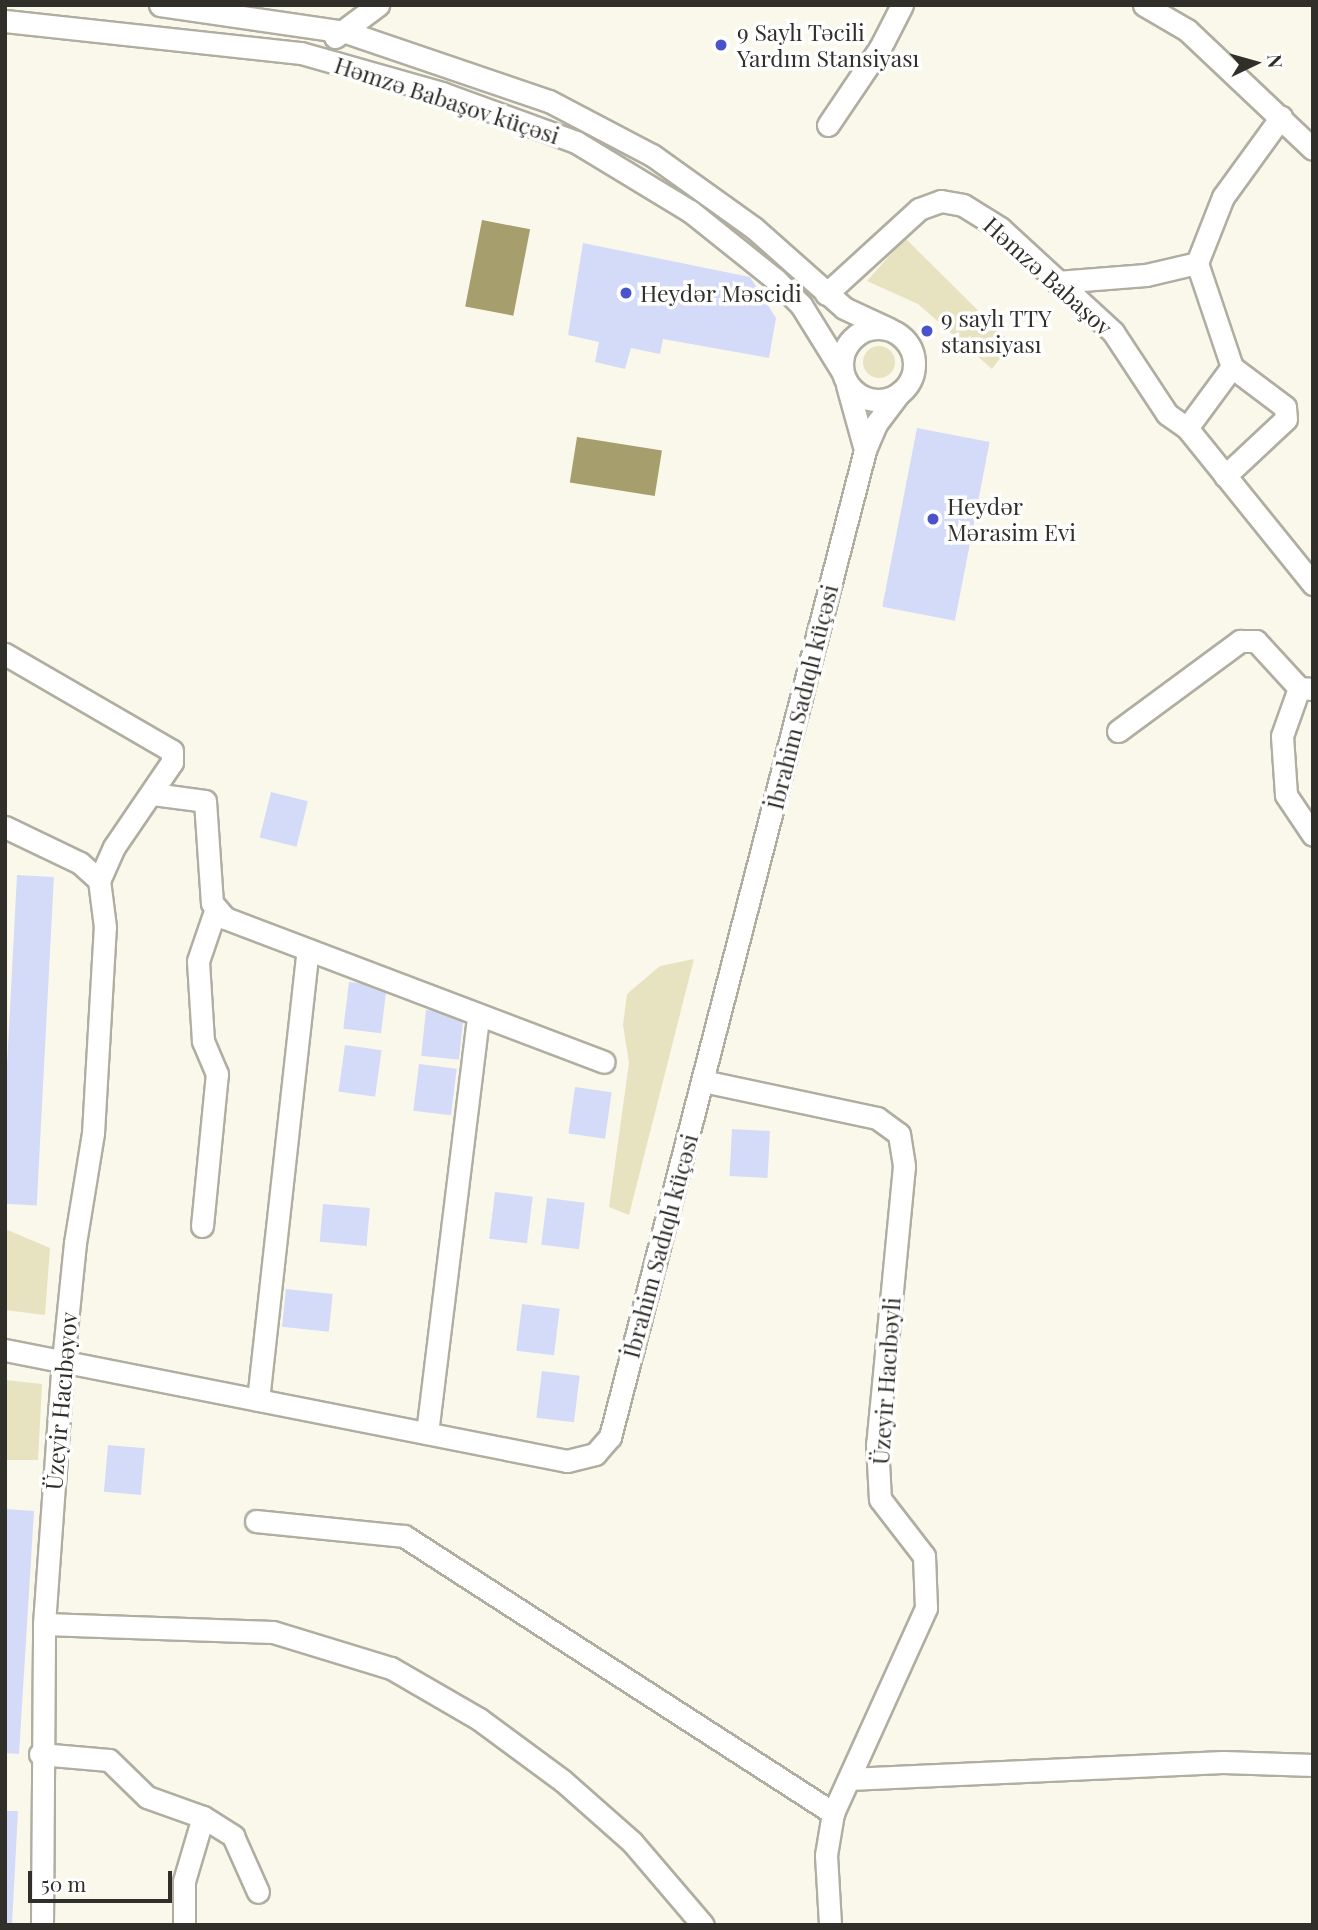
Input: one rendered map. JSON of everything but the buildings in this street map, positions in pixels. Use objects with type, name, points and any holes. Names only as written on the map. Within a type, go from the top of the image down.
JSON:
[{"type":"street","name":"Həmzə Babaşov küçəsi","points":[[160,5],[346,32]]},
{"type":"street","points":[[301,53],[346,32],[378,5]]},
{"type":"street","points":[[828,125],[880,48],[902,5]]},
{"type":"street","points":[[1144,5],[1187,30],[1313,149]]},
{"type":"street","name":"Həmzə Babaşov küçəsi","points":[[5,21],[301,53],[521,120],[631,171],[690,211],[775,279],[827,342],[844,375]]},
{"type":"street","points":[[346,32],[549,101],[596,122],[652,155],[754,228],[844,308],[889,329],[905,340],[913,356],[912,375],[902,391],[876,400],[858,394],[844,375]]},
{"type":"street","points":[[1225,476],[1286,419],[1285,407],[1232,367],[1197,263],[1223,197],[1281,117]]},
{"type":"street","name":"Həmzə Babaşov","points":[[826,294],[919,209],[941,201],[963,205],[1000,228],[1113,332],[1167,414],[1187,428],[1313,584]]},
{"type":"street","points":[[1057,282],[1146,275],[1197,263]]},
{"type":"street","points":[[864,450],[844,375],[843,352],[854,337],[870,328],[889,329]]},
{"type":"street","points":[[1187,428],[1232,367]]},
{"type":"street","name":"İbrahim Sadıqlı küçəsi","points":[[5,1350],[568,1461],[595,1454],[610,1437],[864,450],[876,424],[902,391]]},
{"type":"street","points":[[1118,731],[1240,641],[1256,641],[1306,689],[1282,736],[1286,795],[1313,835]]},
{"type":"street","points":[[5,654],[168,745],[172,762],[153,794],[114,847],[99,880],[80,863],[5,827]]},
{"type":"street","points":[[153,794],[205,801],[215,911],[198,961],[203,1041],[217,1074],[202,1226]]},
{"type":"street","name":"Üzeyir Hacıbəyov","points":[[42,1925],[40,1754],[44,1625],[63,1361],[75,1242],[93,1133],[104,927],[99,880]]},
{"type":"street","points":[[215,911],[308,950],[604,1062]]},
{"type":"street","points":[[258,1400],[308,950]]},
{"type":"street","points":[[427,1433],[478,1015]]},
{"type":"street","name":"Üzeyir Hacıbəyli","points":[[703,1081],[877,1118],[899,1134],[904,1166],[877,1444],[880,1499],[924,1556],[926,1608],[833,1813],[826,1855],[830,1925]]},
{"type":"street","points":[[256,1521],[404,1536],[833,1813]]},
{"type":"street","points":[[44,1625],[273,1632],[391,1668],[479,1719],[563,1781],[632,1842],[691,1920]]},
{"type":"street","points":[[40,1754],[109,1759],[147,1797],[203,1817],[233,1836],[258,1892]]},
{"type":"street","points":[[849,1779],[1223,1762],[1313,1765]]},
{"type":"street","points":[[184,1925],[184,1881],[203,1817]]},
{"type":"shaded area","points":[[482,220],[530,229],[513,316],[465,306]]},
{"type":"shaded area","points":[[905,238],[1011,343],[992,369],[918,304],[867,281]]},
{"type":"shaded area","points":[[879,346],[890,351],[895,362],[890,373],[879,378],[868,373],[863,362],[868,351]]},
{"type":"shaded area","points":[[577,437],[662,450],[655,496],[570,482]]},
{"type":"shaded area","points":[[694,959],[629,1215],[609,1207],[629,1063],[623,1025],[627,994],[660,966]]},
{"type":"shaded area","points":[[5,1229],[50,1248],[45,1315],[5,1310]]},
{"type":"shaded area","points":[[5,1380],[42,1384],[38,1460],[5,1460]]},
{"type":"place","name":"9 Saylı Təcili Yardım Stansiyası","points":[[721,45]]},
{"type":"place","name":"Heydər Məscidi","points":[[626,293]]},
{"type":"place","name":"9 saylı TTY stansiyası","points":[[927,331]]},
{"type":"place","name":"Heydər Mərasim Evi","points":[[933,519]]}]
